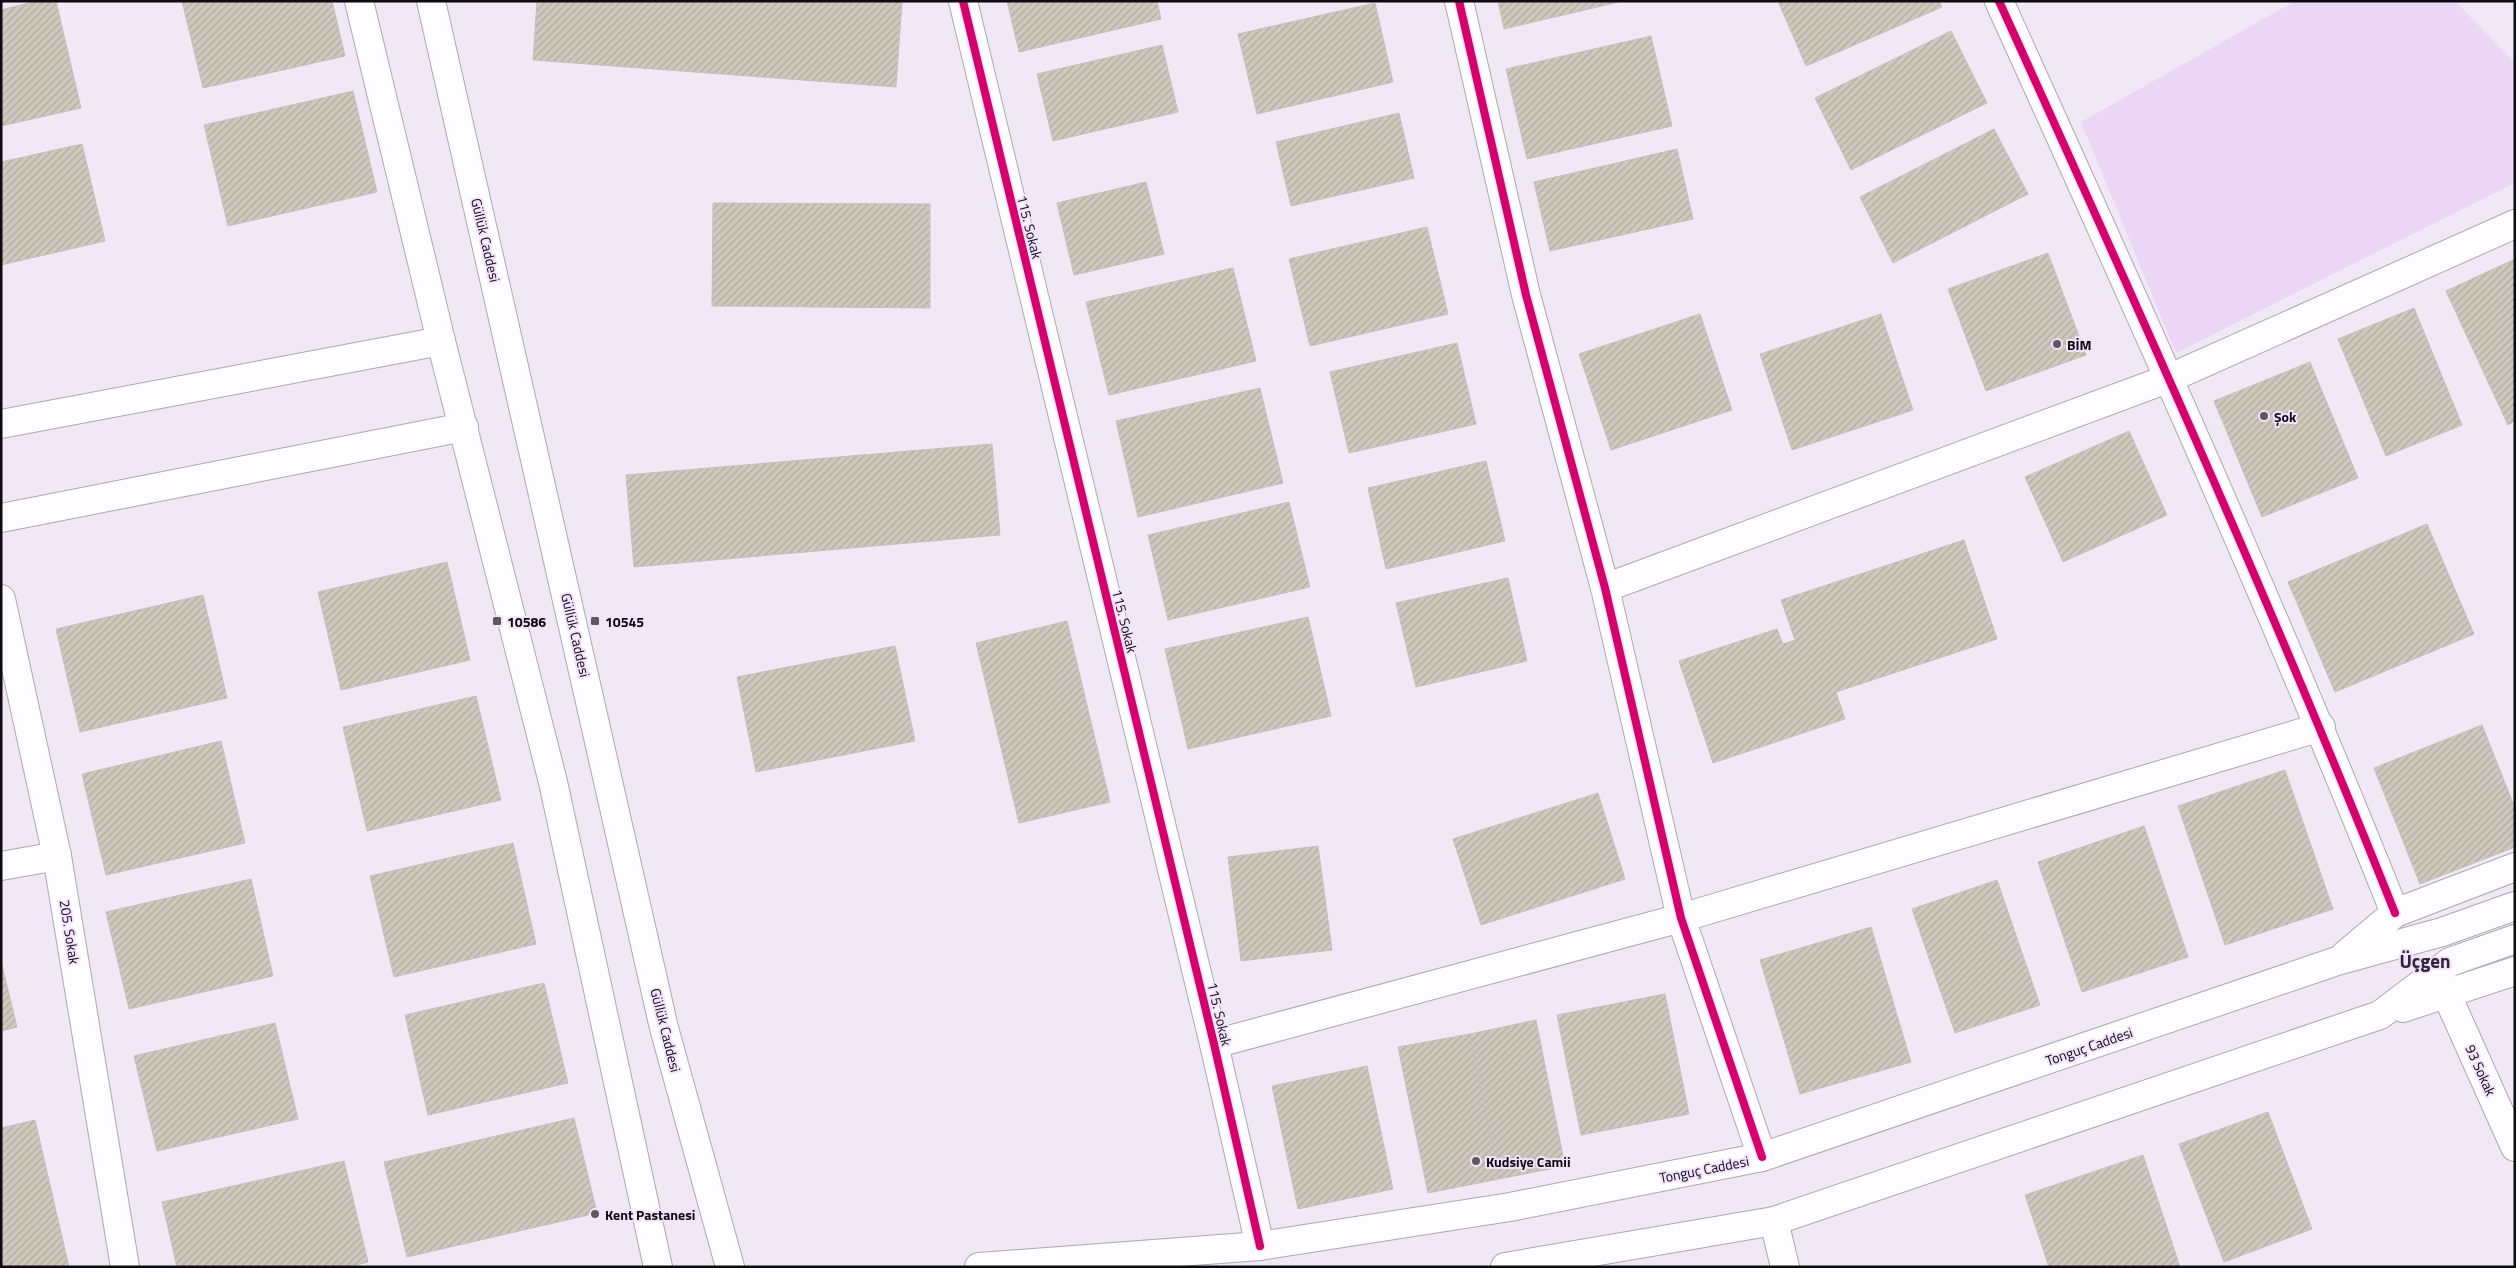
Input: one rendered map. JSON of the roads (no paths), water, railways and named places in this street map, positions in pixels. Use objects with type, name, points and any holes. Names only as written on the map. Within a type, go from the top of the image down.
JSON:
[{"type":"street","points":[[359,1],[441,341],[553,782],[658,1267]]},
{"type":"street","name":"Güllük Caddesi","points":[[431,1],[664,1028],[730,1267]]},
{"type":"street","name":"115. Sokak","points":[[963,1],[1214,1044],[1260,1246]]},
{"type":"street","points":[[1459,1],[1526,295],[1605,588],[1682,918],[1762,1158]]},
{"type":"street","points":[[1999,1],[2170,378],[2321,727],[2395,913]]},
{"type":"street","points":[[1605,588],[2170,378],[2515,224]]},
{"type":"street","points":[[1,424],[441,341]]},
{"type":"street","points":[[1,518],[464,427]]},
{"type":"street","name":"205. Sokak","points":[[1,599],[57,856],[125,1267]]},
{"type":"street","points":[[1214,1044],[1682,918],[2321,727]]},
{"type":"street","points":[[1,866],[57,856]]},
{"type":"street","points":[[2337,961],[2395,913],[2515,867]]},
{"type":"street","name":"Tonguç Caddesi","points":[[979,1267],[1260,1246],[1510,1207],[1762,1158],[2337,961],[2442,932],[2515,906]]},
{"type":"street","points":[[2380,1015],[2450,962],[2515,939]]},
{"type":"street","points":[[1505,1267],[1774,1220],[2515,971]]},
{"type":"street","name":"93 Sokak","points":[[2446,993],[2515,1147]]},
{"type":"street","points":[[1774,1220],[1785,1267]]},
{"type":"place","name":"BİM","points":[[2057,344]]},
{"type":"place","name":"Şok","points":[[2264,416]]},
{"type":"place","name":"10586","points":[[497,621]]},
{"type":"place","name":"10545","points":[[595,621]]},
{"type":"place","name":"Kudsiye Camii","points":[[1476,1161]]},
{"type":"place","name":"Kent Pastanesi","points":[[595,1214]]},
{"type":"district","name":"Üçgen","points":[[2425,960]]}]
